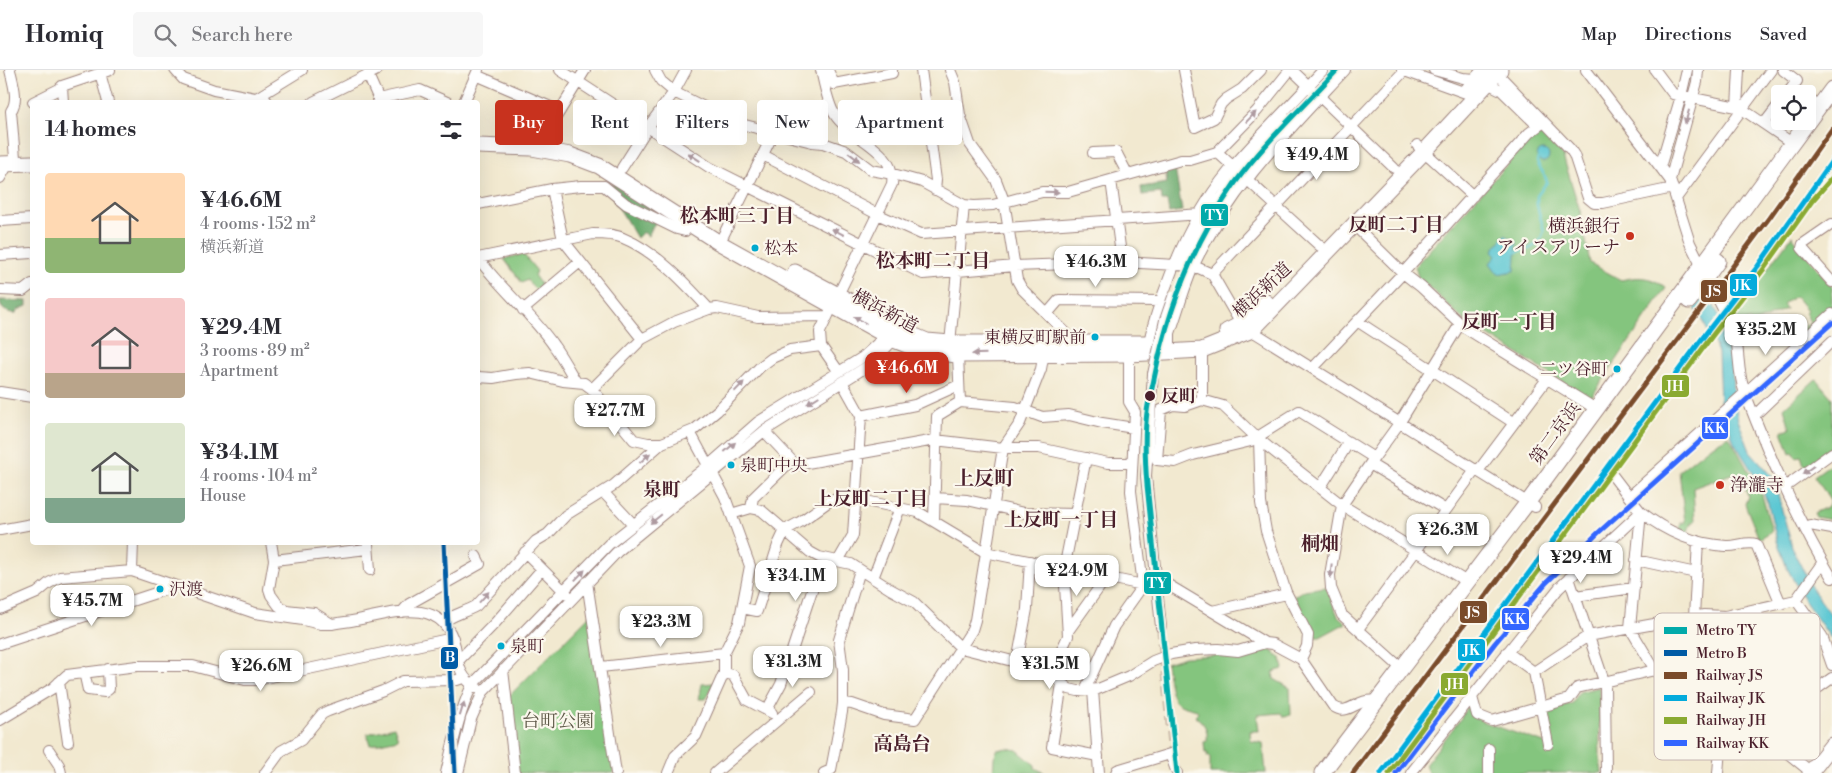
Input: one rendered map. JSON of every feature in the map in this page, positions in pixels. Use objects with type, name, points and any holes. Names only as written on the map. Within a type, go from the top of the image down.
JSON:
[{"type":"highway","name":"横浜新道","points":[[480,146],[532,148],[570,155],[600,166],[718,242],[833,305],[895,333],[925,352],[1076,343],[1170,343],[1195,341],[1232,329],[1247,327],[1256,313],[1394,168],[1421,149],[1466,93],[1489,75]]},
{"type":"highway","name":"横浜新道","points":[[954,349],[1128,354],[1202,350],[1247,327],[1354,225],[1489,75]]},
{"type":"highway","name":"第二京浜","points":[[1334,773],[1704,271],[1792,143],[1832,89]]},
{"type":"highway","name":"第二京浜","points":[[1322,773],[1467,582],[1531,504],[1596,409],[1832,104]]},
{"type":"highway","name":"横浜新道","points":[[480,137],[495,138]]},
{"type":"highway","name":"横浜新道","points":[[552,145],[592,155],[622,168],[723,236],[833,305]]},
{"type":"highway","points":[[6,161],[30,157]]},
{"type":"highway","points":[[6,161],[30,163]]},
{"type":"highway","points":[[1814,773],[1832,745]]},
{"type":"highway","points":[[1814,773],[1832,758]]},
{"type":"street","points":[[0,178],[6,161],[11,112],[14,106],[14,90],[10,70]]},
{"type":"street","points":[[174,70],[182,79],[214,90],[256,99],[302,70]]},
{"type":"street","points":[[560,70],[709,167],[923,274],[1015,266],[1122,262],[1184,265],[1212,274],[1247,327],[1531,504]]},
{"type":"street","points":[[563,106],[585,70]]},
{"type":"street","points":[[654,70],[661,81],[674,92],[704,107],[721,119],[757,128]]},
{"type":"street","points":[[622,168],[648,127],[674,92],[686,70]]},
{"type":"street","points":[[767,710],[781,684],[814,584],[826,565],[833,560],[854,535],[861,416],[821,346],[820,332],[878,214],[892,184],[894,174],[886,159],[843,126],[833,113],[821,70]]},
{"type":"street","points":[[828,70],[834,84],[892,73],[892,70]]},
{"type":"street","points":[[921,70],[936,180],[935,190]]},
{"type":"street","points":[[950,70],[955,82],[960,115],[970,144],[996,180],[1004,201],[1017,280],[1022,289],[1076,343]]},
{"type":"street","points":[[1184,70],[1195,127],[1214,118],[1221,104],[1242,89],[1261,70]]},
{"type":"street","points":[[828,145],[846,151],[871,170],[922,182],[964,205],[993,205],[1042,192],[1068,192],[1181,160],[1190,160],[1217,152],[1291,70],[1394,168]]},
{"type":"street","points":[[1170,343],[1170,333],[1184,265],[1201,214],[1212,194],[1266,155],[1313,91],[1323,70]]},
{"type":"street","points":[[1149,343],[1151,330],[1161,301],[1184,265],[1205,223],[1222,195],[1331,70]]},
{"type":"street","points":[[1313,91],[1345,70]]},
{"type":"street","points":[[1212,274],[1404,70],[1466,93]]},
{"type":"street","points":[[1434,70],[1463,78],[1489,75],[1574,155],[1588,198],[1594,203],[1603,203],[1673,188],[1772,70]]},
{"type":"street","points":[[1655,70],[1673,94],[1740,108],[1792,143]]},
{"type":"street","points":[[1660,167],[1687,70]]},
{"type":"street","points":[[1673,188],[1698,70]]},
{"type":"street","points":[[1739,70],[1740,108]]},
{"type":"street","points":[[1783,70],[1797,81],[1794,85]]},
{"type":"street","points":[[1588,71],[1660,167],[1673,188],[1690,243],[1738,344],[1740,379],[1754,416],[1804,527],[1832,578]]},
{"type":"street","points":[[39,100],[62,86],[105,72],[108,100]]},
{"type":"street","points":[[317,100],[372,72],[379,100]]},
{"type":"street","points":[[465,100],[477,72],[537,100]]},
{"type":"street","points":[[62,86],[63,100]]},
{"type":"street","points":[[383,100],[420,90],[442,100]]},
{"type":"street","points":[[11,112],[30,104]]},
{"type":"street","points":[[1764,124],[1771,115]]},
{"type":"street","points":[[1313,368],[1403,273],[1530,133],[1541,124]]},
{"type":"street","points":[[723,236],[768,145]]},
{"type":"street","points":[[1421,149],[1473,196]]},
{"type":"street","points":[[1093,153],[1116,152],[1128,175]]},
{"type":"street","points":[[1217,152],[1320,246]]},
{"type":"street","points":[[763,155],[921,234],[1201,214]]},
{"type":"street","points":[[1111,180],[1122,262]]},
{"type":"street","points":[[480,204],[552,189],[604,186],[626,204],[677,229],[684,231],[690,224]]},
{"type":"street","points":[[552,189],[563,240],[642,339]]},
{"type":"street","points":[[960,402],[954,349],[964,205]]},
{"type":"street","points":[[0,221],[30,219]]},
{"type":"street","points":[[1831,278],[1802,248],[1803,244],[1832,224]]},
{"type":"street","points":[[1354,225],[1403,273],[1460,324],[1596,409]]},
{"type":"street","points":[[480,258],[593,234],[608,234],[623,238],[665,266],[690,288],[709,309]]},
{"type":"street","points":[[0,255],[30,253]]},
{"type":"street","points":[[480,261],[554,346],[576,382]]},
{"type":"street","points":[[523,310],[580,262]]},
{"type":"street","points":[[0,290],[23,291],[30,288]]},
{"type":"street","points":[[1161,627],[1146,476],[1153,374],[1165,320],[1173,297]]},
{"type":"street","points":[[1047,314],[1059,300],[1161,301]]},
{"type":"street","points":[[592,389],[642,339],[674,322],[709,309],[717,308],[758,317],[833,305]]},
{"type":"street","points":[[1629,497],[1832,314]]},
{"type":"street","points":[[1357,321],[1514,423]]},
{"type":"street","points":[[1401,668],[1342,615],[1331,588],[1330,575],[1342,505],[1400,422],[1460,324]]},
{"type":"street","points":[[446,773],[464,701],[472,685],[567,595],[587,582],[617,552],[711,469],[758,422],[840,377],[871,364],[895,333]]},
{"type":"street","points":[[1754,416],[1832,341]]},
{"type":"street","points":[[443,622],[476,606],[525,552],[536,541],[548,534],[566,515],[614,485],[662,443],[690,432],[717,411],[760,367],[772,358],[790,350],[821,346]]},
{"type":"street","points":[[1202,350],[1202,400]]},
{"type":"street","points":[[842,703],[852,704],[884,715],[915,719],[972,630],[1003,448],[1020,423],[1041,369],[1044,353]]},
{"type":"street","points":[[1099,773],[1089,690],[1114,626],[1143,585],[1131,491],[1135,412],[1129,402],[1128,354]]},
{"type":"street","points":[[480,377],[493,378],[530,373],[563,381],[584,383],[592,389],[634,440],[662,443]]},
{"type":"street","points":[[458,773],[472,719],[483,692],[609,544],[764,430],[840,377]]},
{"type":"street","points":[[1358,629],[1546,378]]},
{"type":"street","points":[[861,416],[915,405],[959,385]]},
{"type":"street","points":[[0,392],[30,397]]},
{"type":"street","points":[[1446,510],[1372,461],[1349,442],[1300,411],[1258,439],[1175,462],[1157,460],[1161,410],[1173,405],[1185,406],[1202,400],[1224,406],[1258,439],[1342,505],[1467,582]]},
{"type":"street","points":[[934,521],[937,416],[960,402],[1025,409],[1042,417],[1069,415],[1134,428]]},
{"type":"street","points":[[764,430],[796,465],[830,460],[858,452],[935,440],[1003,448],[1039,448],[1108,463],[1132,463]]},
{"type":"street","points":[[668,773],[675,756],[696,736],[724,673],[724,653],[739,623],[750,566],[725,497],[690,432]]},
{"type":"street","points":[[1258,439],[1261,503],[1266,531],[1287,594],[1308,635],[1307,646],[1301,658]]},
{"type":"street","points":[[1320,488],[1349,442]]},
{"type":"street","points":[[1785,487],[1832,453]]},
{"type":"street","points":[[1050,674],[1068,636],[1064,569],[1086,458]]},
{"type":"street","points":[[751,508],[753,498],[791,461]]},
{"type":"street","points":[[1613,476],[1641,512],[1658,526],[1682,537],[1727,547],[1750,542],[1756,544],[1781,604]]},
{"type":"street","points":[[603,492],[634,525]]},
{"type":"street","points":[[934,498],[967,500],[1024,513],[1076,514]]},
{"type":"street","points":[[742,608],[757,610],[778,545],[785,530],[831,500],[856,499],[918,512],[985,552],[1143,585],[1165,583],[1265,643]]},
{"type":"street","points":[[731,514],[751,508],[761,510],[810,552],[851,564],[914,602],[961,648],[1036,667],[1050,674],[1070,689],[1089,690],[1128,676],[1153,661],[1171,654],[1195,650],[1218,649],[1238,651],[1265,643],[1273,644],[1301,658],[1333,706],[1338,710],[1345,710],[1364,700],[1376,701]]},
{"type":"street","points":[[872,578],[900,508]]},
{"type":"street","points":[[1641,512],[1630,628],[1654,668]]},
{"type":"street","points":[[1411,773],[1559,588],[1641,512]]},
{"type":"street","points":[[0,530],[30,524]]},
{"type":"street","points":[[1804,527],[1810,524],[1832,529]]},
{"type":"street","points":[[1694,613],[1698,541]]},
{"type":"street","points":[[132,572],[133,545]]},
{"type":"street","points":[[272,545],[274,560],[269,589],[270,595],[279,606],[286,610],[314,613],[332,624]]},
{"type":"street","points":[[274,560],[368,546],[370,570]]},
{"type":"street","points":[[525,552],[567,595]]},
{"type":"street","points":[[402,612],[408,604],[480,564],[476,556]]},
{"type":"street","points":[[1636,560],[1696,573]]},
{"type":"street","points":[[1017,662],[1027,609],[1030,561]]},
{"type":"street","points":[[1739,613],[1798,599],[1823,562]]},
{"type":"street","points":[[458,661],[496,622],[542,569]]},
{"type":"street","points":[[829,772],[842,712],[843,670],[839,640],[860,570]]},
{"type":"street","points":[[0,609],[36,593],[60,577],[132,572],[255,613],[321,624],[332,624],[379,614],[426,612],[443,622],[452,638],[464,678],[483,692]]},
{"type":"street","points":[[1068,631],[1106,578]]},
{"type":"street","points":[[1569,578],[1604,682],[1606,773]]},
{"type":"street","points":[[587,582],[616,773]]},
{"type":"street","points":[[0,644],[177,586]]},
{"type":"street","points":[[1575,596],[1634,588]]},
{"type":"street","points":[[1212,611],[1287,594]]},
{"type":"street","points":[[1798,599],[1807,613]]},
{"type":"street","points":[[1534,672],[1588,636],[1654,624]]},
{"type":"street","points":[[1820,633],[1832,665]]},
{"type":"street","points":[[0,720],[53,688],[66,675],[137,666],[194,666],[245,680],[257,680],[452,638]]},
{"type":"street","points":[[1507,652],[1534,672],[1548,744]]},
{"type":"street","points":[[601,667],[724,653]]},
{"type":"street","points":[[84,672],[88,690],[105,692],[109,689],[110,684],[108,670]]},
{"type":"street","points":[[503,670],[515,773]]},
{"type":"street","points":[[1472,697],[1477,715],[1492,721],[1569,699],[1577,688],[1654,670]]},
{"type":"street","points":[[724,673],[733,675],[747,700],[781,718]]},
{"type":"street","points":[[266,773],[281,751],[301,740],[322,714],[328,710],[383,692],[403,681],[457,680],[464,678]]},
{"type":"street","points":[[1820,686],[1832,678]]},
{"type":"street","points":[[58,682],[68,742]]},
{"type":"street","points":[[1062,684],[1052,747],[1098,756]]},
{"type":"street","points":[[714,773],[811,692]]},
{"type":"street","points":[[1489,749],[1489,773]]},
{"type":"street","points":[[49,750],[59,765],[61,773]]},
{"type":"street","points":[[1116,773],[1117,770],[1170,754],[1177,773]]},
{"type":"street","points":[[1718,773],[1719,760]]},
{"type":"street","points":[[1797,760],[1814,773]]},
{"type":"green space","points":[[1543,135],[1555,144],[1563,156],[1581,214],[1590,263],[1621,280],[1645,278],[1655,281],[1666,288],[1590,399],[1464,320],[1418,277],[1415,266],[1532,137]]},
{"type":"green space","points":[[1175,168],[1182,211],[1169,213],[1167,201],[1162,201],[1161,193],[1142,195],[1141,187],[1167,183],[1165,170]]},
{"type":"green space","points":[[616,184],[670,216],[668,222],[658,217],[648,236],[643,232],[637,238],[614,200],[608,185]]},
{"type":"green space","points":[[1792,236],[1832,287],[1832,308],[1799,338],[1797,334],[1810,322],[1805,312],[1807,310],[1795,296],[1783,304],[1786,309],[1752,324],[1750,320],[1738,325],[1733,315]]},
{"type":"green space","points":[[523,254],[537,271],[534,275],[541,285],[536,290],[527,280],[522,283],[504,259]]},
{"type":"green space","points":[[0,300],[27,301],[27,306],[18,310],[15,314],[4,310]]},
{"type":"green space","points":[[896,359],[906,362],[907,365],[891,370],[885,365]]},
{"type":"green space","points":[[1816,379],[1832,398],[1832,445],[1805,468],[1801,456],[1796,457],[1793,452],[1790,453],[1782,431],[1790,428],[1784,408]]},
{"type":"green space","points":[[1729,436],[1762,495],[1772,531],[1759,539],[1745,504],[1748,496],[1743,481],[1737,481],[1734,473],[1693,488],[1695,521],[1691,523],[1687,534],[1680,532],[1681,523],[1685,522],[1679,471],[1709,447]]},
{"type":"green space","points":[[1832,463],[1832,520],[1816,517],[1814,513],[1827,507],[1831,501],[1814,476]]},
{"type":"green space","points":[[1326,587],[1338,616],[1346,623],[1320,637],[1312,637],[1312,632],[1294,596],[1304,590]]},
{"type":"green space","name":"台町公園","points":[[591,614],[614,773],[517,773],[507,698]]},
{"type":"green space","points":[[1262,649],[1269,649],[1281,658],[1283,669],[1273,672],[1274,679],[1290,688],[1291,715],[1283,716],[1281,713],[1257,715],[1259,731],[1250,731],[1251,741],[1263,743],[1266,773],[1210,773],[1210,756],[1207,756],[1208,753],[1205,753],[1204,742],[1207,741],[1207,737],[1205,727],[1195,716],[1198,713],[1197,710],[1181,706],[1174,700],[1166,663],[1185,657],[1218,655],[1238,657]]},
{"type":"green space","points":[[714,683],[706,699],[699,699],[702,684]]},
{"type":"green space","points":[[1599,687],[1600,759],[1602,773],[1428,773],[1425,765],[1461,718],[1468,704],[1481,721],[1550,745],[1544,711],[1573,703],[1579,692]]},
{"type":"green space","points":[[394,727],[398,739],[370,745],[367,734]]},
{"type":"green space","points":[[1007,748],[1017,750],[1035,765],[1035,768],[1045,773],[993,773],[994,757],[997,750]]},
{"type":"water","points":[[1543,150],[1549,156],[1543,162],[1537,156]]},
{"type":"water","points":[[1505,235],[1517,242],[1515,271],[1498,274],[1490,263],[1496,256],[1493,250]]},
{"type":"water","points":[[1706,292],[1725,326],[1731,346],[1733,393],[1738,420],[1750,451],[1773,477],[1793,550],[1813,590],[1832,616],[1832,640],[1820,623],[1820,613],[1813,613],[1787,568],[1761,486],[1734,442],[1720,401],[1718,353],[1695,308]]},
{"type":"waterway","points":[[1516,252],[1529,249],[1539,243],[1544,231],[1537,205],[1537,196],[1547,182],[1537,162],[1538,158]]},
{"type":"tunnel","points":[[1161,627],[1174,762]]},
{"type":"metro line","name":"TY","points":[[1177,773],[1146,476],[1145,430],[1149,400],[1167,327],[1184,277],[1220,205],[1235,183],[1271,139],[1337,70]]},
{"type":"metro line","name":"B","points":[[444,545],[455,773]]},
{"type":"rail line","name":"JS","points":[[1353,773],[1769,218],[1832,129]]},
{"type":"rail line","name":"JK","points":[[1381,773],[1707,332],[1758,266],[1832,161]]},
{"type":"rail line","name":"JH","points":[[1389,773],[1712,336],[1763,270],[1812,201],[1832,178]]},
{"type":"rail line","name":"KK","points":[[1396,773],[1495,643],[1546,583],[1598,533],[1832,323]]},
{"type":"place","name":"横浜銀行 アイスアリーナ","points":[[1630,236]]},
{"type":"place","name":"松本","points":[[755,248]]},
{"type":"place","name":"東横反町駅前","points":[[1095,337]]},
{"type":"place","name":"二ツ谷町","points":[[1617,369]]},
{"type":"place","name":"反町","points":[[1150,396]]},
{"type":"place","name":"泉町中央","points":[[731,465]]},
{"type":"place","name":"浄瀧寺","points":[[1720,485]]},
{"type":"place","name":"沢渡","points":[[160,589]]},
{"type":"place","name":"泉町","points":[[501,646]]},
{"type":"district","name":"松本町三丁目","points":[[737,215]]},
{"type":"district","name":"反町二丁目","points":[[1396,224]]},
{"type":"district","name":"松本町二丁目","points":[[933,260]]},
{"type":"district","name":"反町一丁目","points":[[1509,321]]},
{"type":"district","name":"上反町","points":[[984,478]]},
{"type":"district","name":"泉町","points":[[662,489]]},
{"type":"district","name":"上反町二丁目","points":[[871,498]]},
{"type":"district","name":"上反町一丁目","points":[[1061,519]]},
{"type":"district","name":"桐畑","points":[[1320,543]]},
{"type":"district","name":"高島台","points":[[902,743]]}]
